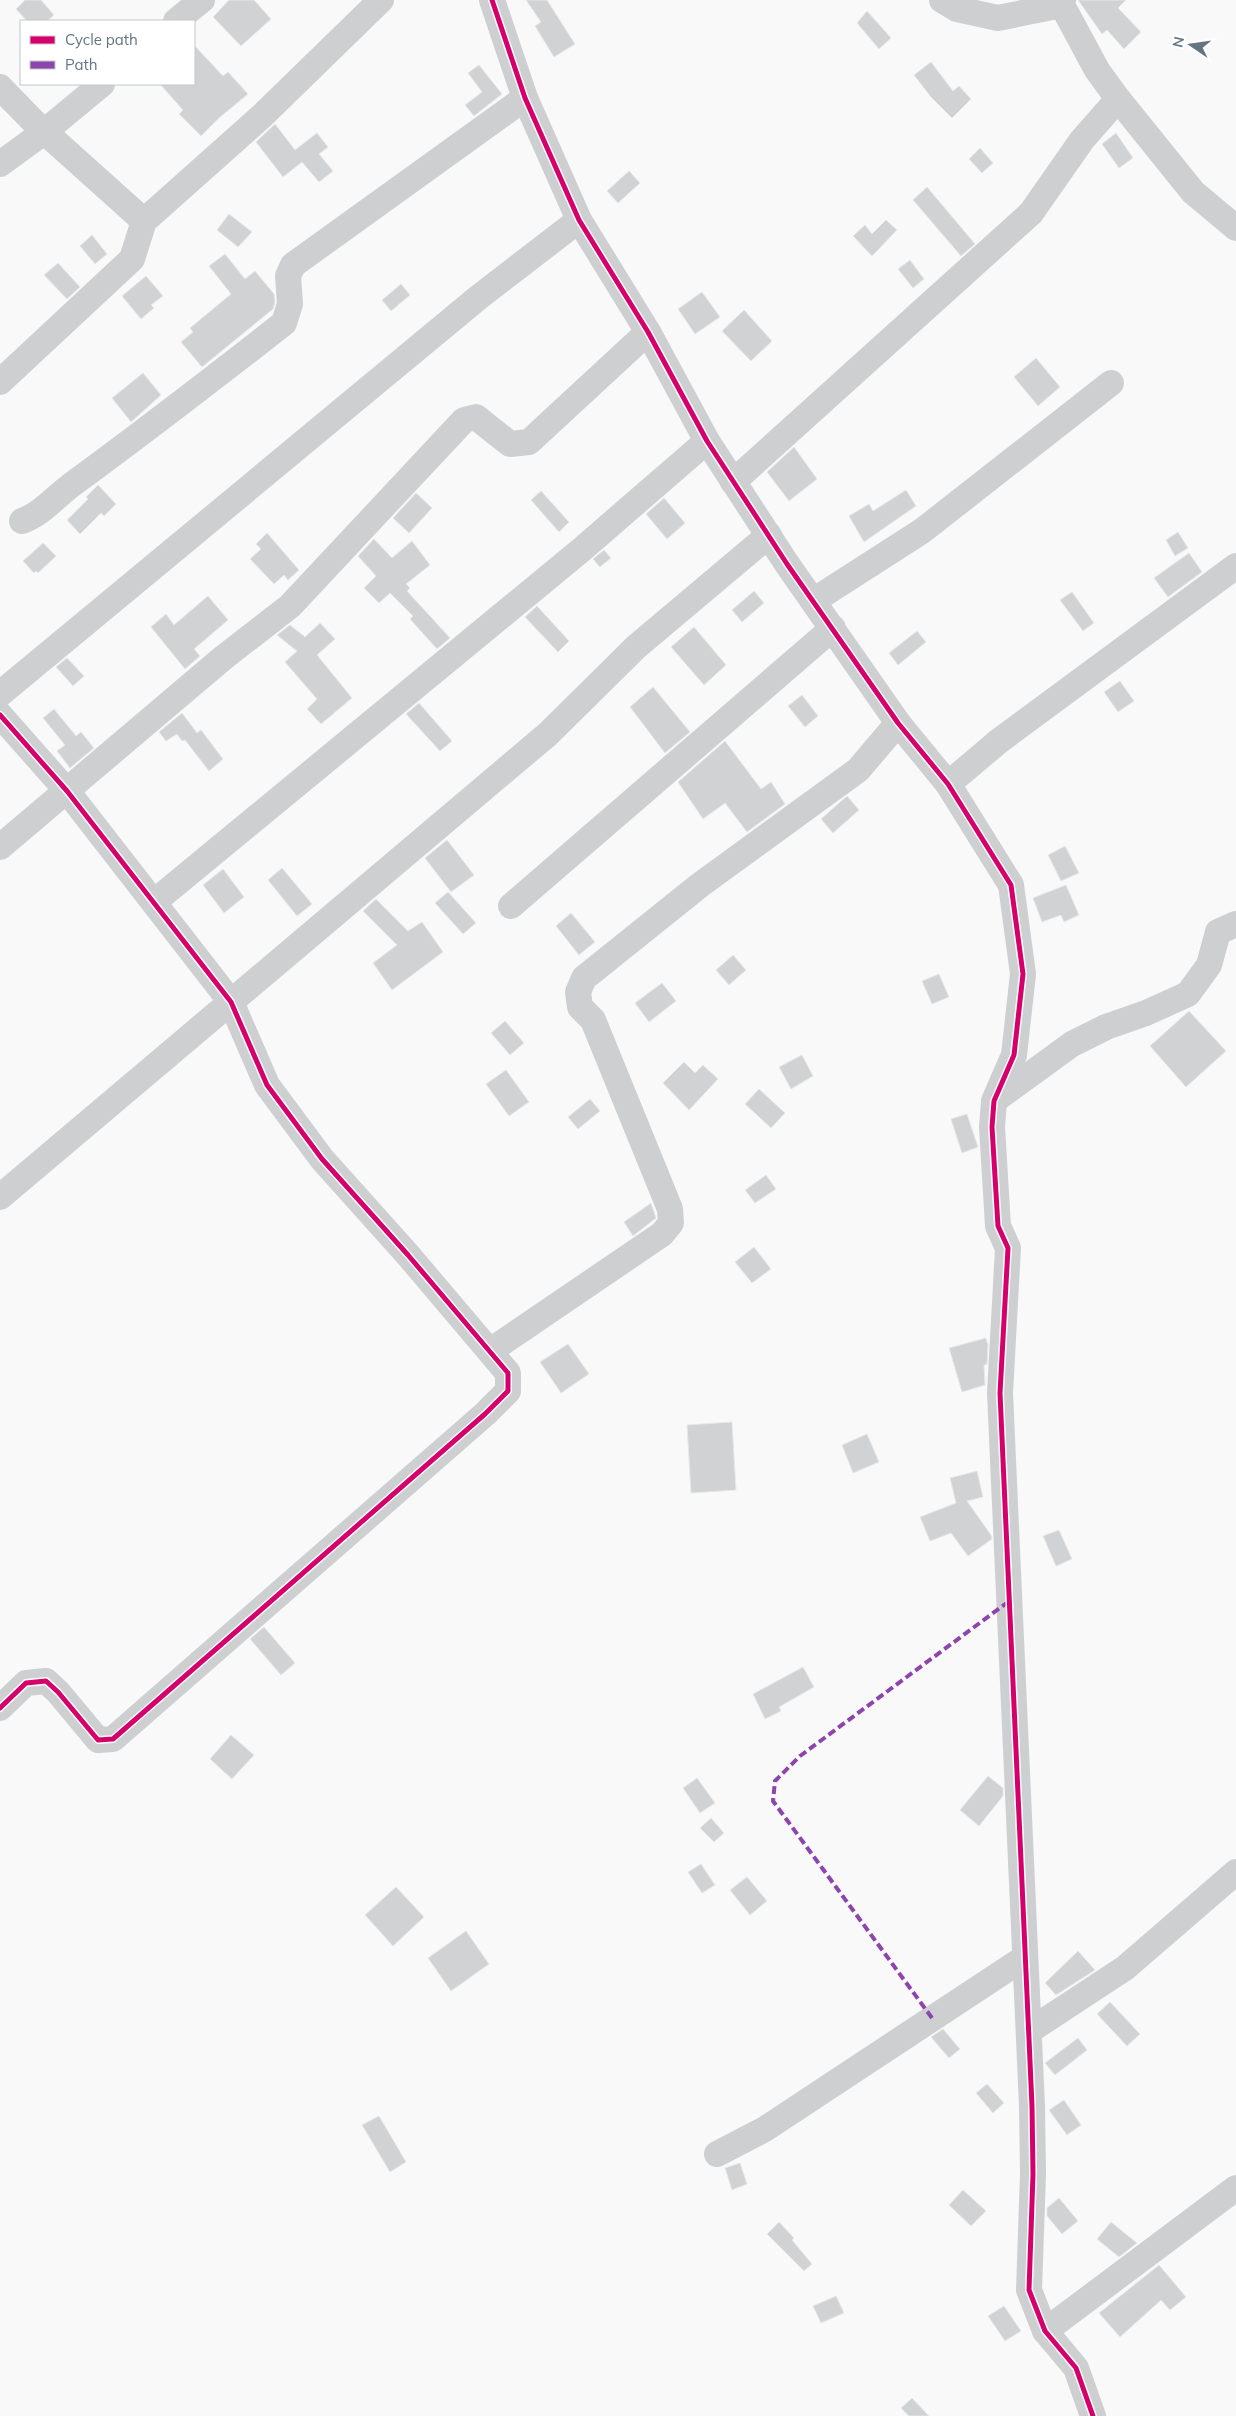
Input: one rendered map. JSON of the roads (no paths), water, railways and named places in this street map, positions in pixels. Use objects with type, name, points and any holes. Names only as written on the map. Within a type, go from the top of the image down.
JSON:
[{"type":"street","points":[[177,20],[202,0]]},
{"type":"street","points":[[0,382],[132,259],[144,220],[262,115],[381,0]]},
{"type":"street","points":[[492,0],[525,98],[579,220],[648,332],[706,441],[813,601],[898,723],[948,784],[1011,886],[1023,974],[1014,1055],[994,1100],[992,1127],[998,1226],[1008,1248],[1000,1393],[1024,1958],[1029,2031],[1033,2174],[1029,2290],[1045,2331],[1076,2368],[1093,2416]]},
{"type":"street","points":[[942,0],[957,9],[998,18],[1063,2],[1097,70],[1118,99],[1193,192],[1236,228]]},
{"type":"street","points":[[0,164],[44,132],[101,85]]},
{"type":"street","points":[[0,87],[44,132],[144,220]]},
{"type":"street","points":[[22,520],[32,517],[73,484],[116,454],[284,323],[290,304],[288,276],[293,265],[525,98]]},
{"type":"street","points":[[733,482],[1031,213],[1082,140],[1118,99]]},
{"type":"street","points":[[0,694],[479,297],[579,220]]},
{"type":"street","points":[[0,848],[223,658],[290,606],[464,420],[476,417],[510,444],[529,442],[648,332]]},
{"type":"street","points":[[813,601],[922,531],[1111,383]]},
{"type":"street","points":[[154,902],[580,551],[706,441]]},
{"type":"street","points":[[0,1197],[548,734],[636,647],[769,534]]},
{"type":"street","points":[[948,784],[999,741],[1236,566]]},
{"type":"street","points":[[511,906],[833,628]]},
{"type":"street","points":[[0,715],[67,791],[231,1002],[267,1085],[322,1159],[408,1255],[508,1373],[508,1391],[478,1420],[114,1739],[98,1740],[58,1692],[46,1681],[26,1683],[0,1708]]},
{"type":"street","points":[[490,1351],[662,1234],[671,1223],[670,1209],[593,1020],[580,1007],[578,992],[584,978],[700,885],[858,770],[898,723]]},
{"type":"street","points":[[994,1100],[1072,1044],[1106,1027],[1146,1013],[1188,994],[1208,965],[1218,932],[1236,924]]},
{"type":"street","points":[[1029,2031],[1124,1968],[1236,1872]]},
{"type":"street","points":[[717,2154],[765,2129],[1024,1958]]},
{"type":"street","points":[[1045,2331],[1236,2188]]}]
